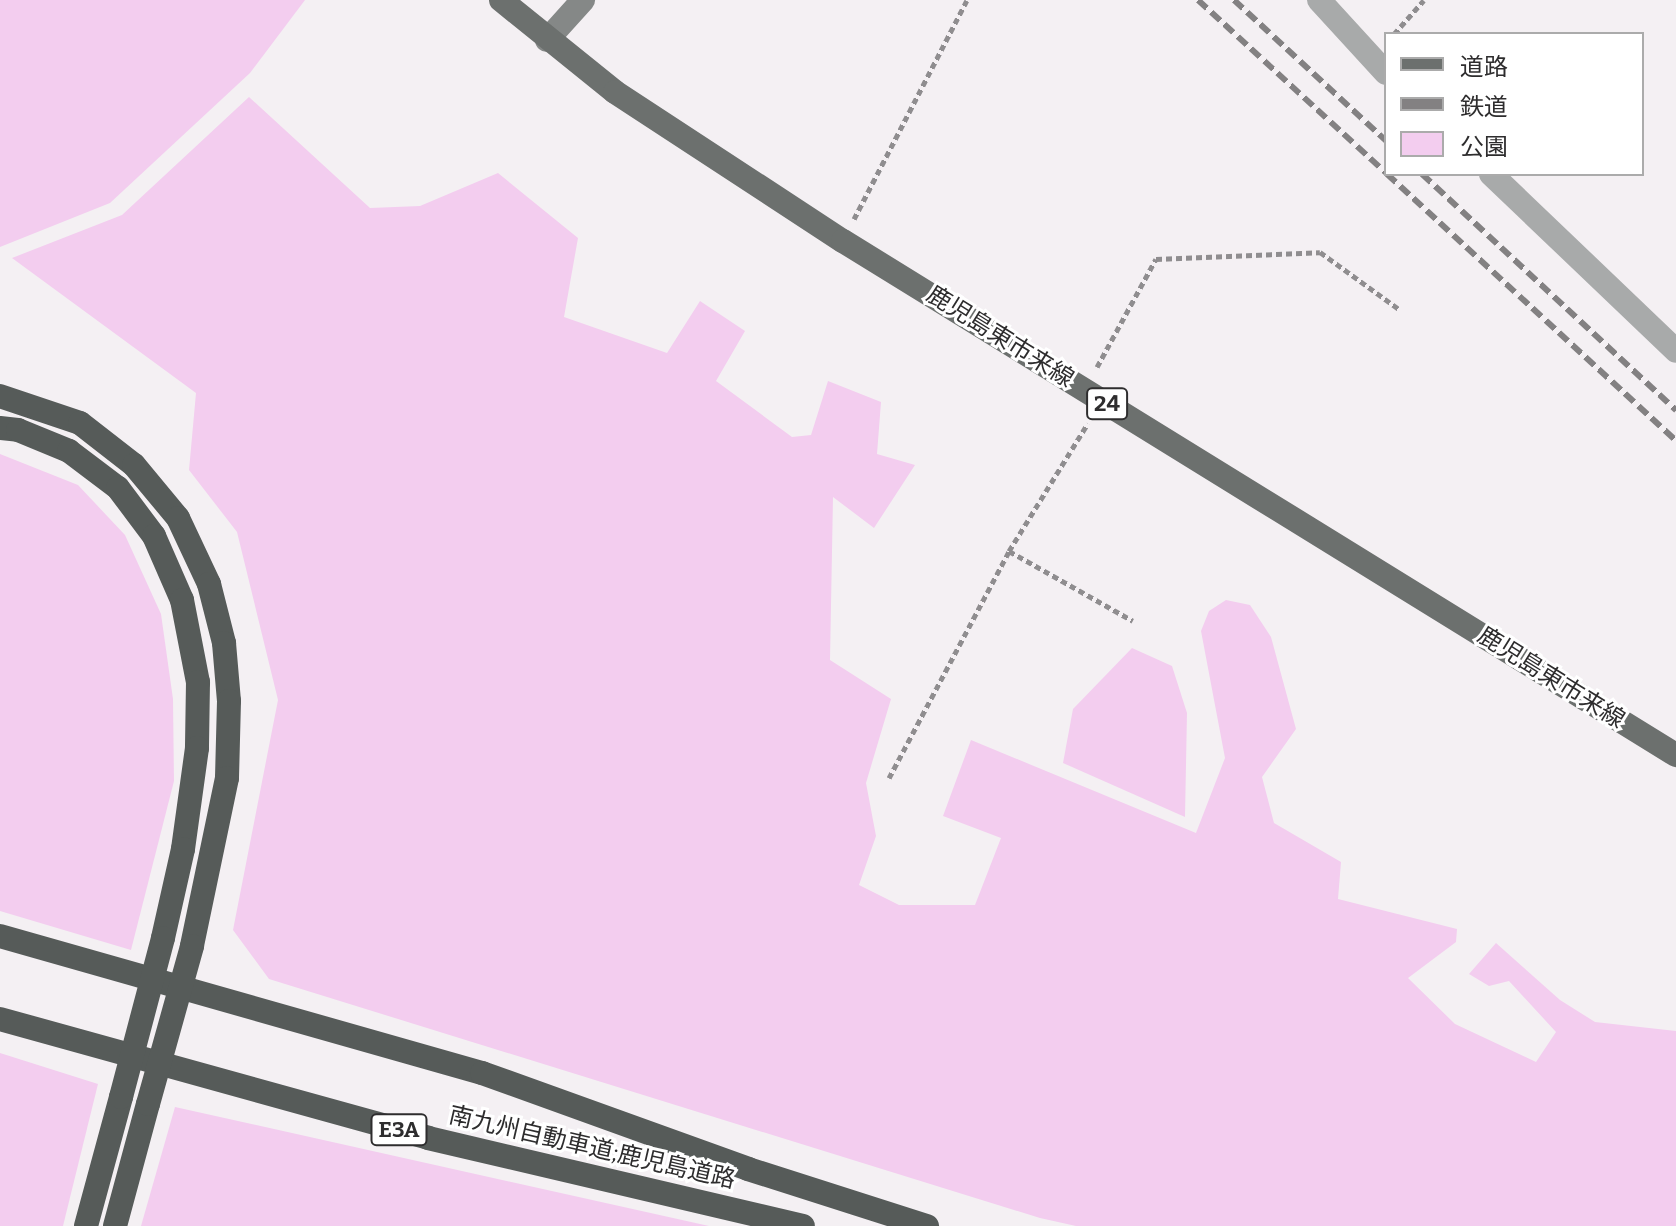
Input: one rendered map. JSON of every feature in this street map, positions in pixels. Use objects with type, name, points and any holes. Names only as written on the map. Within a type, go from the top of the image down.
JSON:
[{"type":"highway","points":[[0,396],[80,423],[134,465],[178,518],[209,584],[224,643],[228,686],[227,778],[192,946],[115,1226]]},
{"type":"highway","points":[[0,428],[18,430],[69,451],[118,488],[154,536],[182,600],[198,682],[197,748],[183,849],[163,938],[86,1226]]},
{"type":"highway","points":[[0,936],[482,1073],[748,1169],[927,1226]]},
{"type":"highway","name":"南九州自動車道;鹿児島道路","points":[[0,1019],[428,1138],[803,1226]]},
{"type":"main road","name":"鹿児島東市来線","points":[[501,0],[615,92],[843,241],[1676,755]]},
{"type":"street","points":[[547,40],[583,0]]},
{"type":"street","points":[[1319,0],[1384,71]]},
{"type":"street","points":[[1493,176],[1676,351]]},
{"type":"path","points":[[843,241],[967,0]]},
{"type":"path","points":[[1396,32],[1424,0]]},
{"type":"path","points":[[889,778],[1093,395],[1156,259],[1320,252],[1400,310]]},
{"type":"path","points":[[1009,551],[1133,621]]},
{"type":"green space","points":[[0,0],[305,0],[250,73],[110,203],[0,247]]},
{"type":"green space","points":[[249,97],[370,208],[420,206],[498,173],[578,238],[564,317],[667,353],[700,301],[745,331],[716,381],[792,437],[811,435],[828,381],[881,402],[877,454],[915,465],[874,528],[833,497],[830,660],[891,699],[866,783],[876,836],[859,885],[899,905],[975,905],[1001,838],[943,816],[971,740],[1196,833],[1225,758],[1201,631],[1209,611],[1226,600],[1250,605],[1271,637],[1296,729],[1262,777],[1274,823],[1341,862],[1338,899],[1457,929],[1456,942],[1408,978],[1455,1024],[1536,1062],[1556,1032],[1509,981],[1489,986],[1469,974],[1496,943],[1560,1000],[1595,1022],[1676,1031],[1676,1226],[1076,1226],[1040,1218],[269,979],[233,930],[278,700],[237,532],[189,470],[196,393],[12,258],[122,215]]},
{"type":"green space","points":[[0,454],[78,485],[125,535],[161,614],[173,699],[174,781],[131,950],[0,911]]},
{"type":"green space","points":[[1132,648],[1172,666],[1187,713],[1185,817],[1063,763],[1073,709]]},
{"type":"green space","points":[[0,1053],[98,1084],[63,1226],[0,1226]]},
{"type":"green space","points":[[175,1107],[709,1226],[141,1226]]},
{"type":"railway","points":[[1198,0],[1384,171]]},
{"type":"railway","points":[[1234,0],[1384,139]]},
{"type":"railway","points":[[1389,176],[1676,441]]},
{"type":"railway","points":[[1424,176],[1676,410]]}]
